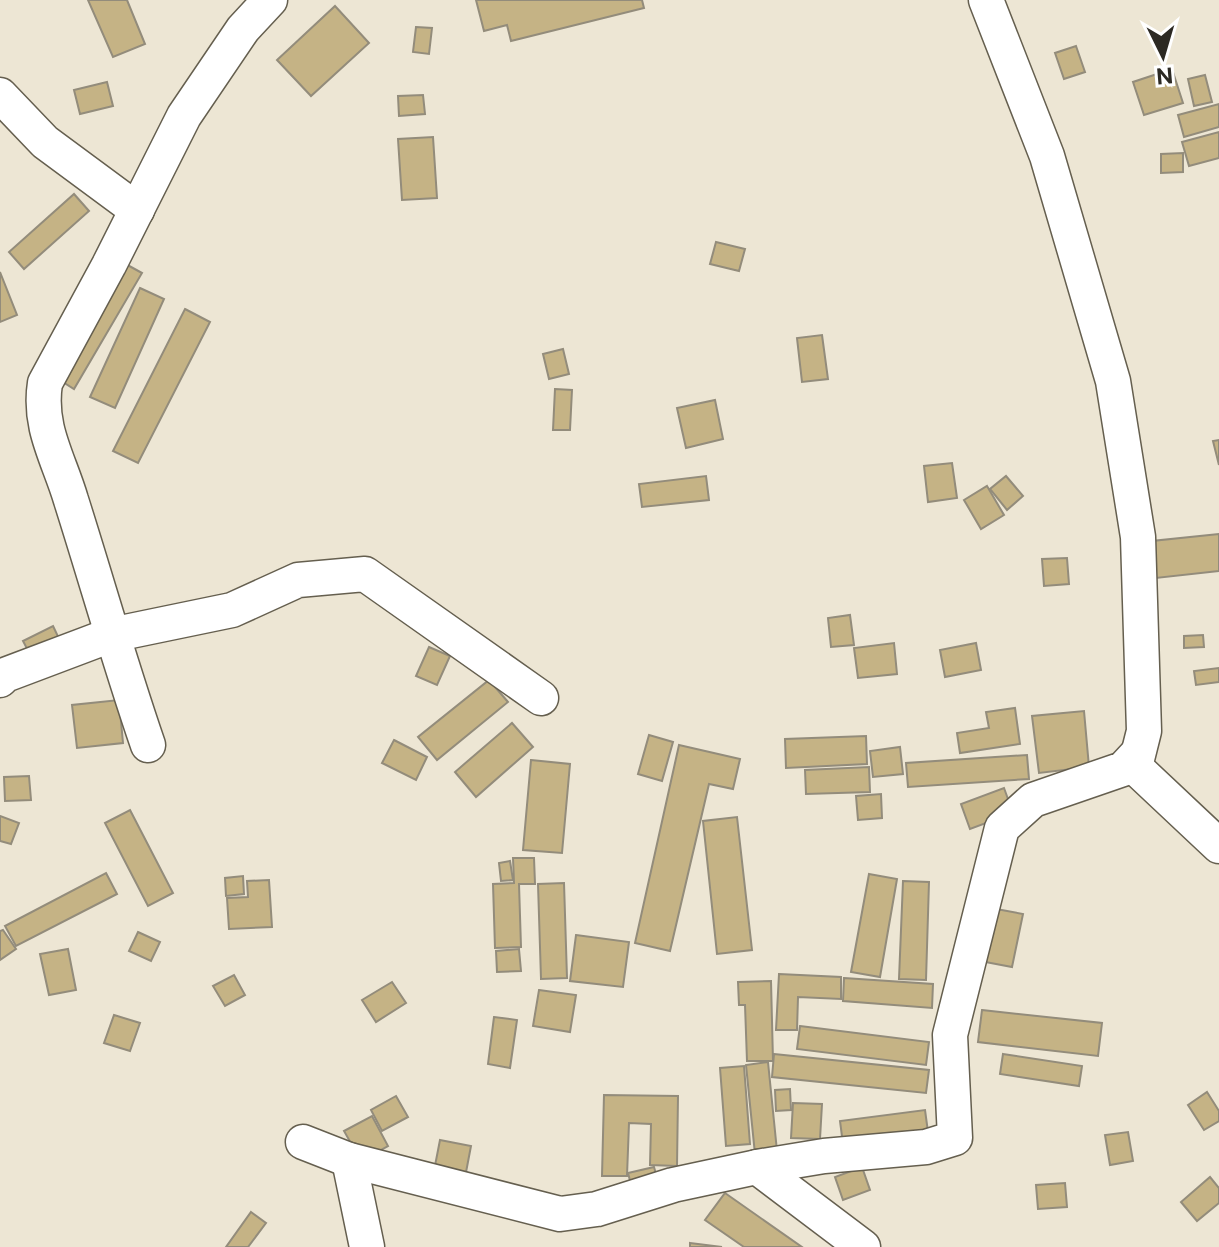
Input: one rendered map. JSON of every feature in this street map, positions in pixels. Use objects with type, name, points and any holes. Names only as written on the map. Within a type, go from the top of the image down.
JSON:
[{"type":"street","points":[[148,745],[111,635],[71,497],[43,421],[45,383],[184,116],[243,29],[270,0]]},
{"type":"street","points":[[986,0],[1047,156],[1113,381],[1138,537],[1144,731],[1135,767],[1219,846]]},
{"type":"street","points":[[0,95],[45,142],[137,210]]},
{"type":"street","points":[[0,680],[5,675],[111,635],[232,610],[298,580],[365,574],[541,698]]},
{"type":"street","points":[[303,1142],[349,1160],[560,1214],[597,1209],[673,1185],[757,1167],[824,1156],[926,1147],[955,1138],[950,1035],[1002,828],[1033,800],[1123,769],[1137,754]]},
{"type":"street","points":[[349,1160],[367,1247]]},
{"type":"street","points":[[757,1167],[863,1247]]},
{"type":"building","points":[[88,0],[127,0],[145,44],[113,57]]},
{"type":"building","points":[[476,0],[642,0],[644,8],[511,41],[507,25],[484,31]]},
{"type":"building","points":[[335,6],[369,43],[311,96],[277,60]]},
{"type":"building","points":[[416,27],[432,28],[429,54],[413,52]]},
{"type":"building","points":[[1076,46],[1085,72],[1064,79],[1055,53]]},
{"type":"building","points":[[1172,69],[1183,103],[1144,115],[1133,82]]},
{"type":"building","points":[[1205,75],[1212,102],[1194,106],[1188,79]]},
{"type":"building","points":[[107,82],[113,106],[80,114],[74,90]]},
{"type":"building","points":[[423,95],[425,114],[399,116],[398,96]]},
{"type":"building","points":[[1219,104],[1219,127],[1184,137],[1178,115]]},
{"type":"building","points":[[1219,132],[1219,158],[1189,166],[1182,142]]},
{"type":"building","points":[[433,137],[437,198],[402,200],[398,139]]},
{"type":"building","points":[[1183,153],[1183,172],[1161,173],[1161,154]]},
{"type":"building","points":[[74,194],[89,211],[24,269],[9,252]]},
{"type":"building","points":[[716,242],[745,249],[739,271],[710,264]]},
{"type":"building","points":[[122,262],[142,273],[74,389],[55,377]]},
{"type":"building","points":[[0,272],[17,315],[0,322]]},
{"type":"building","points":[[140,288],[164,299],[115,408],[90,397]]},
{"type":"building","points":[[185,309],[210,322],[138,463],[113,451]]},
{"type":"building","points":[[822,335],[828,379],[802,382],[797,338]]},
{"type":"building","points":[[563,349],[569,374],[549,379],[543,354]]},
{"type":"building","points":[[555,389],[572,390],[570,430],[553,430]]},
{"type":"building","points":[[715,400],[723,439],[686,448],[677,408]]},
{"type":"building","points":[[1219,440],[1219,465],[1213,441]]},
{"type":"building","points":[[952,463],[957,498],[928,502],[924,466]]},
{"type":"building","points":[[706,476],[709,500],[642,507],[639,484]]},
{"type":"building","points":[[1006,476],[1023,496],[1007,510],[990,489]]},
{"type":"building","points":[[987,486],[1004,515],[981,529],[964,500]]},
{"type":"building","points":[[1219,534],[1219,571],[1156,578],[1152,541]]},
{"type":"building","points":[[1067,558],[1069,584],[1044,586],[1042,559]]},
{"type":"building","points":[[850,615],[854,645],[831,647],[828,618]]},
{"type":"building","points":[[53,626],[63,647],[34,662],[23,641]]},
{"type":"building","points":[[1203,635],[1204,647],[1184,648],[1184,636]]},
{"type":"building","points":[[894,643],[897,674],[858,678],[854,648]]},
{"type":"building","points":[[976,643],[981,670],[945,677],[940,650]]},
{"type":"building","points":[[429,647],[450,656],[437,685],[416,676]]},
{"type":"building","points":[[1219,668],[1219,682],[1196,685],[1194,671]]},
{"type":"building","points":[[489,680],[508,702],[437,760],[418,737]]},
{"type":"building","points":[[119,700],[123,743],[77,748],[72,705]]},
{"type":"building","points":[[1015,708],[1020,744],[960,753],[957,733],[989,728],[986,712]]},
{"type":"building","points":[[1084,711],[1089,767],[1039,773],[1032,716]]},
{"type":"building","points":[[512,723],[533,747],[476,797],[455,772]]},
{"type":"building","points":[[649,735],[673,742],[662,781],[638,774]]},
{"type":"building","points":[[866,736],[867,764],[786,768],[785,739]]},
{"type":"building","points":[[394,740],[427,757],[416,780],[382,763]]},
{"type":"building","points":[[679,745],[740,759],[733,789],[709,784],[670,951],[635,943]]},
{"type":"building","points":[[900,747],[903,774],[873,777],[870,751]]},
{"type":"building","points":[[1027,755],[1029,779],[908,787],[906,763]]},
{"type":"building","points":[[531,760],[570,764],[562,853],[523,850]]},
{"type":"building","points":[[869,767],[870,792],[806,794],[805,770]]},
{"type":"building","points":[[29,776],[31,800],[5,801],[4,777]]},
{"type":"building","points":[[1004,788],[1013,813],[970,829],[961,804]]},
{"type":"building","points":[[881,794],[882,818],[858,820],[856,796]]},
{"type":"building","points":[[130,810],[173,893],[148,906],[105,823]]},
{"type":"building","points":[[0,816],[19,823],[11,844],[0,841]]},
{"type":"building","points":[[737,817],[752,950],[717,954],[703,821]]},
{"type":"building","points":[[513,858],[534,858],[535,884],[519,884],[521,947],[495,948],[493,884],[514,883]]},
{"type":"building","points":[[510,861],[513,880],[501,881],[499,863]]},
{"type":"building","points":[[106,873],[117,894],[16,946],[5,926]]},
{"type":"building","points":[[869,874],[897,879],[880,977],[851,972]]},
{"type":"building","points":[[243,876],[244,894],[226,896],[225,878]]},
{"type":"building","points":[[269,880],[272,927],[229,929],[227,898],[248,897],[247,881]]},
{"type":"building","points":[[903,881],[929,882],[926,980],[899,979]]},
{"type":"building","points":[[564,883],[567,978],[541,979],[538,884]]},
{"type":"building","points":[[991,908],[1023,914],[1012,967],[980,961]]},
{"type":"building","points":[[3,930],[16,949],[0,960],[0,931]]},
{"type":"building","points":[[138,932],[160,942],[151,961],[129,951]]},
{"type":"building","points":[[576,935],[629,942],[623,987],[570,981]]},
{"type":"building","points":[[68,949],[76,990],[49,995],[40,954]]},
{"type":"building","points":[[519,949],[521,971],[497,972],[496,951]]},
{"type":"building","points":[[779,974],[841,977],[841,999],[798,997],[797,1030],[776,1030]]},
{"type":"building","points":[[234,975],[245,995],[225,1006],[213,986]]},
{"type":"building","points":[[844,978],[933,984],[932,1008],[843,1001]]},
{"type":"building","points":[[771,981],[773,1061],[747,1061],[745,1005],[739,1005],[738,982]]},
{"type":"building","points":[[392,982],[406,1003],[376,1022],[362,1000]]},
{"type":"building","points":[[539,990],[576,995],[570,1032],[533,1026]]},
{"type":"building","points":[[982,1010],[1102,1023],[1098,1056],[978,1042]]},
{"type":"building","points":[[114,1015],[140,1023],[130,1051],[104,1043]]},
{"type":"building","points":[[494,1017],[517,1020],[510,1068],[488,1064]]},
{"type":"building","points":[[800,1026],[929,1042],[926,1065],[797,1049]]},
{"type":"building","points":[[774,1054],[929,1070],[926,1093],[772,1077]]},
{"type":"building","points":[[1003,1054],[1082,1066],[1079,1086],[1000,1074]]},
{"type":"building","points":[[768,1062],[778,1161],[756,1164],[746,1065]]},
{"type":"building","points":[[744,1066],[750,1144],[726,1146],[720,1068]]},
{"type":"building","points":[[790,1089],[791,1110],[776,1111],[775,1090]]},
{"type":"building","points":[[1207,1092],[1219,1111],[1219,1121],[1204,1130],[1188,1105]]},
{"type":"building","points":[[604,1095],[678,1096],[677,1166],[650,1165],[651,1124],[629,1123],[627,1176],[602,1176]]},
{"type":"building","points":[[396,1096],[408,1117],[382,1131],[371,1110]]},
{"type":"building","points":[[793,1103],[822,1104],[820,1139],[791,1138]]},
{"type":"building","points":[[925,1110],[928,1132],[843,1144],[840,1121]]},
{"type":"building","points":[[372,1116],[388,1146],[361,1161],[344,1131]]},
{"type":"building","points":[[1128,1132],[1133,1161],[1110,1165],[1105,1135]]},
{"type":"building","points":[[440,1140],[471,1146],[463,1188],[432,1181]]},
{"type":"building","points":[[654,1167],[660,1188],[634,1196],[628,1173]]},
{"type":"building","points":[[862,1167],[870,1190],[843,1200],[835,1177]]},
{"type":"building","points":[[1210,1177],[1219,1188],[1219,1203],[1197,1221],[1181,1202]]},
{"type":"building","points":[[1065,1183],[1067,1207],[1038,1209],[1036,1185]]},
{"type":"building","points":[[725,1193],[802,1247],[744,1247],[705,1220]]},
{"type":"building","points":[[251,1212],[266,1223],[248,1247],[226,1247]]},
{"type":"building","points":[[690,1243],[722,1247],[690,1247]]}]
